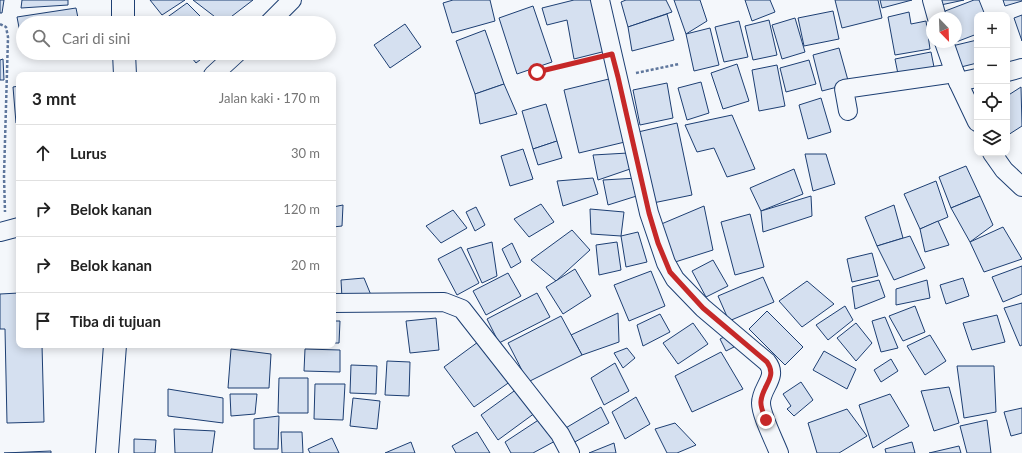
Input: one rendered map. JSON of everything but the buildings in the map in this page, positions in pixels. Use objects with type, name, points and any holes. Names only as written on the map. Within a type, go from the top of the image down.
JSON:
[{"type":"street","points":[[123,0],[123,16]]},
{"type":"street","points":[[276,16],[292,0]]},
{"type":"street","points":[[600,0],[649,213],[666,263],[675,279],[703,308],[755,352],[770,367],[771,376],[761,402],[762,410],[779,453]]},
{"type":"street","points":[[932,0],[935,12]]},
{"type":"street","points":[[946,48],[976,120]]},
{"type":"street","points":[[124,60],[125,72]]},
{"type":"street","points":[[216,72],[229,60]]},
{"type":"street","points":[[1010,71],[1022,68]]},
{"type":"street","points":[[848,111],[844,89],[957,77],[974,78]]},
{"type":"street","points":[[994,156],[1004,170],[1022,187]]},
{"type":"street","points":[[336,302],[444,302],[462,309],[560,434],[570,453]]},
{"type":"street","points":[[107,453],[115,348]]},
{"type":"path","points":[[0,24],[6,27],[8,37],[4,176],[8,229]]},
{"type":"path","points":[[537,72],[612,54]]},
{"type":"path","points":[[618,77],[679,64]]},
{"type":"route","points":[[537,72],[612,54],[649,213],[666,263],[675,279],[703,308],[767,362],[772,372],[766,384],[761,402],[766,420]]}]
